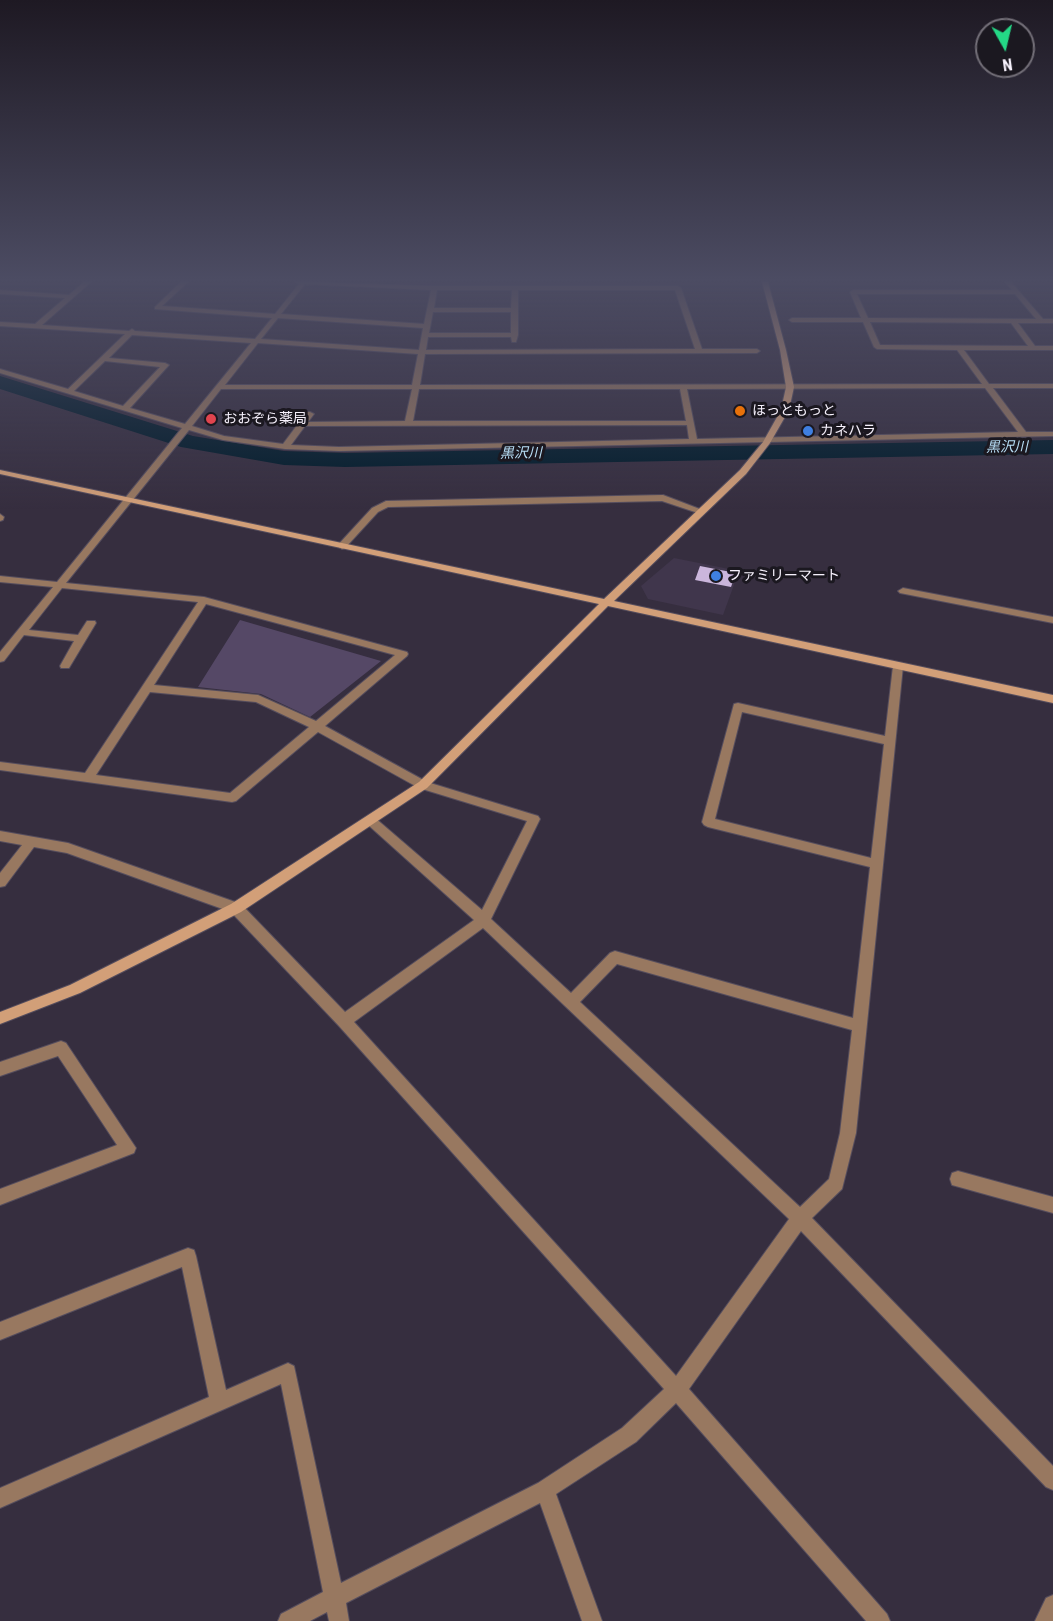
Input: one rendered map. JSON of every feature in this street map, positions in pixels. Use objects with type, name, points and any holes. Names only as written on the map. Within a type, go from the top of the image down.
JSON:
[{"type":"street","points":[[0,659],[244,358]]},
{"type":"street","points":[[409,423],[421,358]]},
{"type":"street","points":[[0,1017],[75,989],[236,908],[423,785],[753,459],[767,442],[785,410],[790,387],[784,358]]},
{"type":"street","points":[[966,358],[1023,435]]},
{"type":"street","points":[[69,392],[102,359],[165,364],[124,409]]},
{"type":"street","points":[[0,371],[185,430],[285,447],[339,449],[767,442],[1053,434]]},
{"type":"street","points":[[220,387],[1053,386]]},
{"type":"street","points":[[683,387],[694,442]]},
{"type":"street","points":[[285,447],[310,414]]},
{"type":"street","points":[[302,424],[690,423]]},
{"type":"street","points":[[0,472],[1053,699]]},
{"type":"street","points":[[342,546],[375,510],[386,504],[663,498],[701,511]]},
{"type":"street","points":[[0,579],[204,600],[403,654],[232,798],[0,766]]},
{"type":"street","points":[[903,591],[1053,620]]},
{"type":"street","points":[[88,778],[204,600]]},
{"type":"street","points":[[65,666],[91,623]]},
{"type":"street","points":[[22,632],[81,639]]},
{"type":"street","points":[[288,1621],[545,1490],[629,1435],[677,1390],[801,1218],[836,1183],[848,1133],[898,666]]},
{"type":"street","points":[[146,688],[258,699],[317,726],[423,785],[534,819],[484,920],[344,1021]]},
{"type":"street","points":[[876,864],[708,822],[738,707],[890,741]]},
{"type":"street","points":[[370,820],[484,920],[801,1218],[1053,1480]]},
{"type":"street","points":[[0,836],[68,848],[236,908],[344,1021],[677,1390],[880,1621]]},
{"type":"street","points":[[0,882],[32,841]]},
{"type":"street","points":[[570,1002],[615,957],[859,1026]]},
{"type":"street","points":[[0,1069],[61,1048],[128,1148],[0,1197]]},
{"type":"street","points":[[958,1179],[1053,1205]]},
{"type":"street","points":[[0,1331],[188,1256],[219,1402]]},
{"type":"street","points":[[0,1498],[288,1372],[339,1621]]},
{"type":"street","points":[[545,1490],[592,1621]]},
{"type":"street","points":[[1045,1621],[1053,1605]]},
{"type":"shaded area","points":[[674,558],[739,571],[723,615],[648,599],[641,586]]},
{"type":"shaded area","points":[[240,620],[381,661],[310,717],[261,694],[198,687]]},
{"type":"building","name":"ファミリーマート","points":[[700,566],[736,573],[731,587],[695,580]]},
{"type":"waterway","name":"黒沢川","points":[[0,382],[189,442],[284,458],[345,460],[1053,447]]},
{"type":"place","name":"ほっともっと","points":[[740,411]]},
{"type":"place","name":"おおぞら薬局","points":[[211,419]]},
{"type":"place","name":"カネハラ","points":[[808,431]]},
{"type":"place","name":"ファミリーマート","points":[[716,576]]}]
